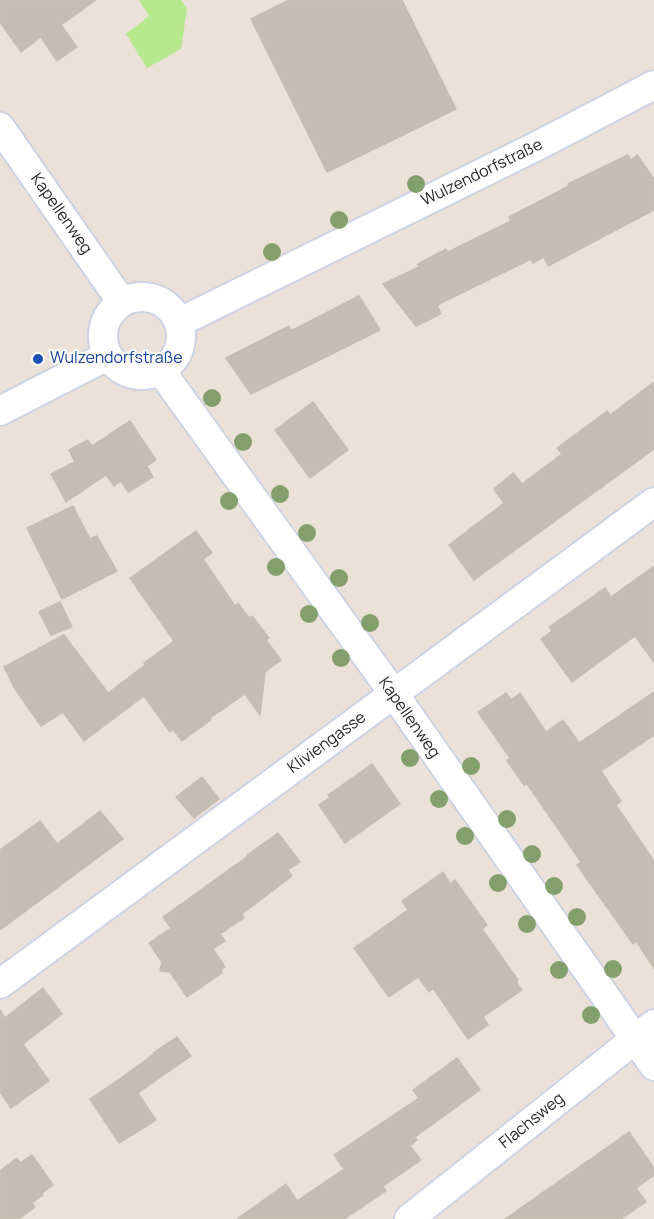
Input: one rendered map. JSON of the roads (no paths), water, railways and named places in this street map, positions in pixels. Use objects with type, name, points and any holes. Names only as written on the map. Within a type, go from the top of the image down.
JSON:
[{"type":"street","name":"Wulzendorfstraße","points":[[180,322],[539,145],[654,85]]},
{"type":"street","name":"Kapellenweg","points":[[0,126],[122,301]]},
{"type":"street","points":[[148,296],[169,305],[180,322],[182,336],[175,358],[161,371],[142,376],[123,371],[107,356],[102,336],[108,314],[122,301],[148,296]]},
{"type":"street","points":[[0,411],[107,356]]},
{"type":"street","name":"Kapellenweg","points":[[161,371],[393,694],[644,1031],[654,1066]]},
{"type":"street","name":"Kliviengasse","points":[[0,984],[654,502]]},
{"type":"street","name":"Flachsweg","points":[[409,1219],[644,1031]]},
{"type":"place","name":"Wulzendorfstraße","points":[[38,359]]}]
